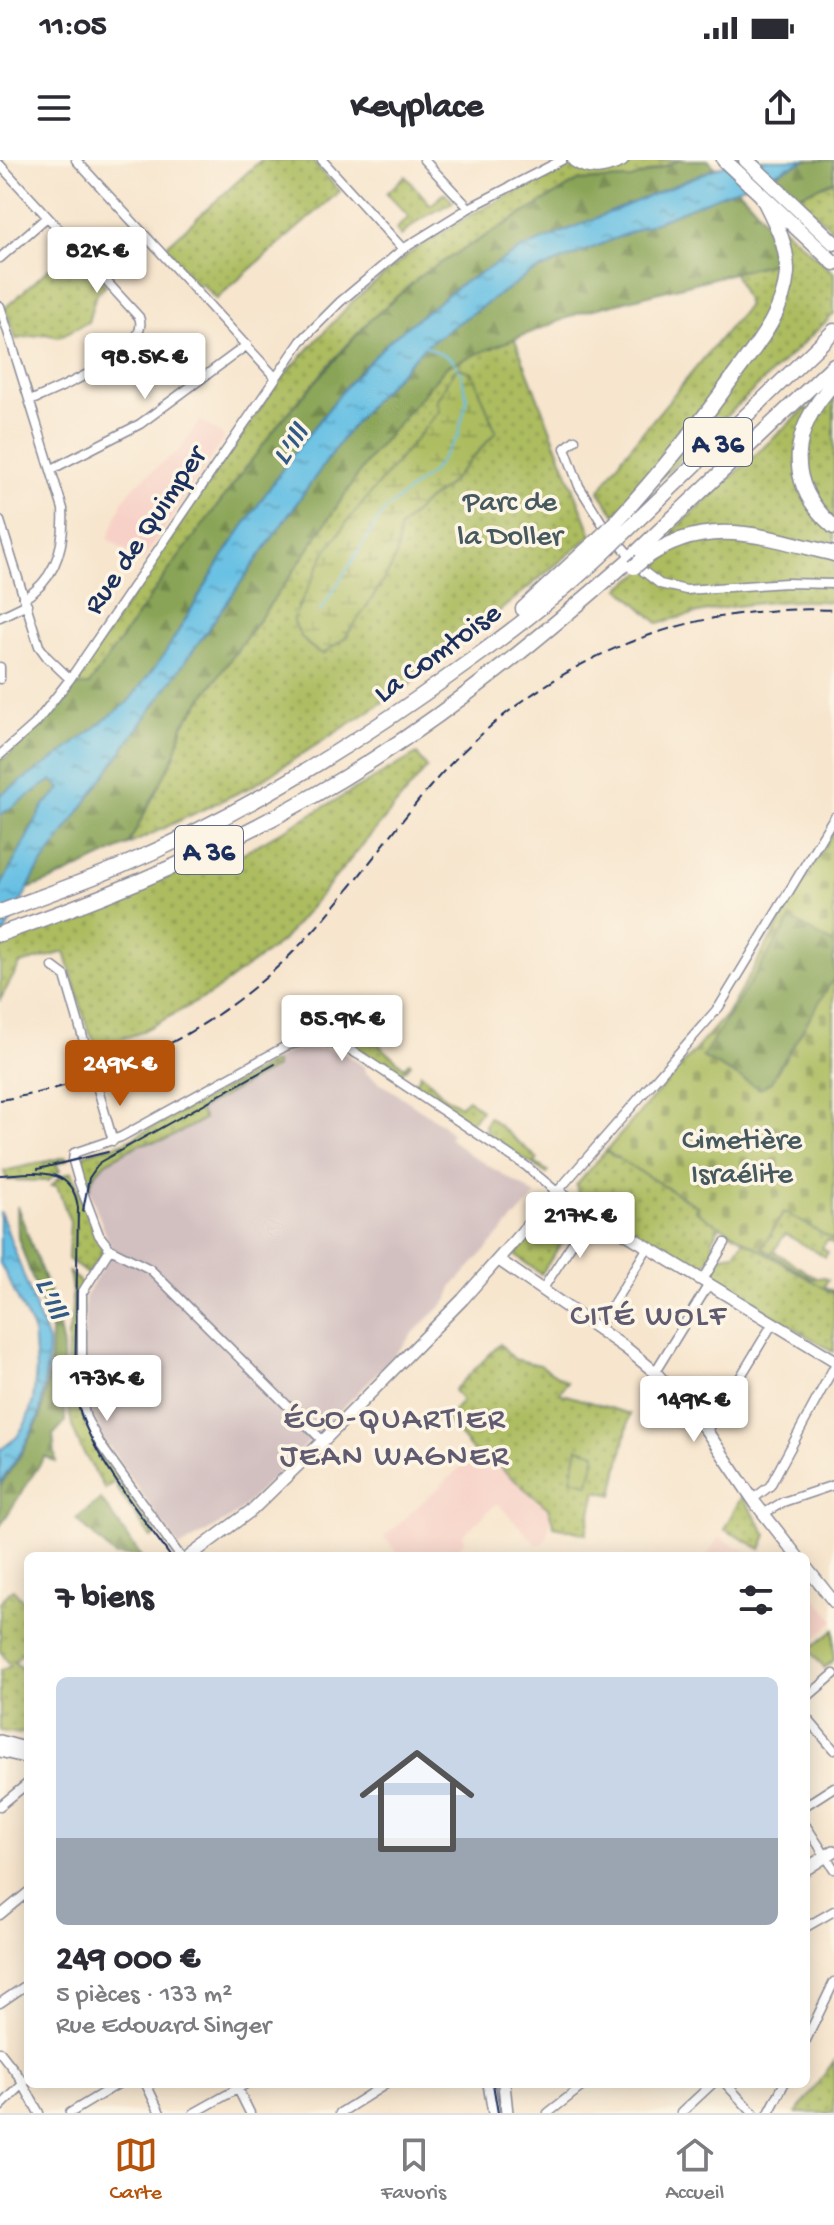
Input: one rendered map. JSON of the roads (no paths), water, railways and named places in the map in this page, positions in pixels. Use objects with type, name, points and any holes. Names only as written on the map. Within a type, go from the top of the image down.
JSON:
[{"type":"highway","points":[[575,160],[598,168],[621,160]]},
{"type":"highway","points":[[724,160],[834,243]]},
{"type":"highway","points":[[612,535],[682,447],[776,314],[786,281],[786,260],[781,235],[765,193],[746,160]]},
{"type":"highway","points":[[765,193],[834,263]]},
{"type":"highway","name":"A 36","points":[[612,535],[766,395],[834,328]]},
{"type":"highway","name":"La Comtoise","points":[[0,934],[204,852],[373,759],[478,687],[635,561],[834,365]]},
{"type":"highway","points":[[834,383],[816,403],[806,421],[800,441],[799,462],[802,482],[810,500],[834,527]]},
{"type":"highway","points":[[635,561],[684,539],[718,532],[756,534],[834,554]]},
{"type":"highway","name":"La Comtoise","points":[[0,912],[119,867],[255,800],[369,731],[482,653],[502,628],[612,535]]},
{"type":"main road","points":[[195,1552],[252,1510],[323,1441],[499,1260],[557,1192],[834,1360]]},
{"type":"main road","points":[[499,1260],[655,1372],[706,1430],[763,1514],[794,1552]]},
{"type":"main road","points":[[810,1572],[834,1602]]},
{"type":"main road","points":[[0,1741],[24,1751]]},
{"type":"main road","points":[[0,1751],[24,1752]]},
{"type":"main road","points":[[810,1866],[829,1854]]},
{"type":"main road","points":[[490,2088],[494,2113]]},
{"type":"main road","points":[[504,2088],[507,2113]]},
{"type":"street","points":[[76,160],[275,377]]},
{"type":"street","points":[[322,160],[403,249]]},
{"type":"street","points":[[424,160],[469,208]]},
{"type":"street","name":"Rue de Quimper","points":[[0,755],[35,724],[70,679],[301,341],[340,302],[403,249],[469,208],[559,162]]},
{"type":"street","points":[[0,165],[139,317],[141,330],[138,337],[83,378],[30,401]]},
{"type":"street","points":[[0,258],[47,217]]},
{"type":"street","points":[[0,306],[4,334],[30,401],[63,509],[61,547],[48,579],[26,601],[0,617]]},
{"type":"street","points":[[52,469],[140,424],[247,345]]},
{"type":"street","points":[[575,440],[565,448],[579,486],[602,523],[643,571],[660,584],[686,590],[786,583],[834,584]]},
{"type":"street","points":[[0,521],[41,650],[70,679]]},
{"type":"street","points":[[0,667],[0,679]]},
{"type":"street","points":[[323,1441],[150,1269],[110,1249],[99,1235],[72,1159],[77,1151],[113,1141],[286,1046],[304,1041],[325,1041],[359,1055],[526,1166],[557,1192],[719,1007],[834,817]]},
{"type":"street","points":[[53,967],[65,976],[113,1141]]},
{"type":"street","points":[[542,1290],[592,1213]]},
{"type":"street","points":[[655,1372],[725,1243]]},
{"type":"street","points":[[598,1329],[648,1247]]},
{"type":"street","points":[[110,1249],[82,1293],[80,1384],[86,1418],[100,1444],[177,1552]]},
{"type":"street","points":[[706,1430],[773,1323]]},
{"type":"street","points":[[753,1499],[770,1486],[834,1367]]},
{"type":"street","points":[[763,1514],[783,1502],[834,1485]]},
{"type":"street","points":[[810,1695],[834,1674]]},
{"type":"street","points":[[810,1722],[834,1750]]},
{"type":"street","points":[[0,1806],[24,1786]]},
{"type":"street","points":[[810,1802],[834,1787]]},
{"type":"street","points":[[810,1831],[829,1854],[834,1869]]},
{"type":"street","points":[[0,1915],[24,1895]]},
{"type":"street","points":[[810,1925],[834,1911]]},
{"type":"street","points":[[810,2033],[832,1995],[834,1982]]},
{"type":"street","points":[[0,2003],[24,1987]]},
{"type":"street","points":[[0,2052],[24,2080]]},
{"type":"street","points":[[0,2107],[24,2082]]},
{"type":"street","points":[[28,2088],[39,2113]]},
{"type":"street","points":[[70,2113],[111,2088]]},
{"type":"street","points":[[148,2088],[160,2113]]},
{"type":"street","points":[[194,2113],[237,2088]]},
{"type":"street","points":[[241,2088],[250,2113]]},
{"type":"street","points":[[340,2113],[380,2088]]},
{"type":"street","points":[[550,2112],[580,2088]]},
{"type":"street","points":[[681,2113],[708,2088]]},
{"type":"street","points":[[730,2088],[753,2113]]},
{"type":"street","points":[[781,2113],[771,2109],[782,2088]]},
{"type":"water","name":"L'Ill","points":[[736,160],[806,160],[529,274],[425,346],[368,406],[36,873],[0,942],[0,888],[44,805],[61,789],[52,780],[0,815],[0,795],[60,755],[128,702],[162,658],[224,555],[290,458],[352,379],[390,340],[461,284],[524,248]]},
{"type":"water","name":"L'Ill","points":[[0,1211],[48,1342],[39,1417],[0,1483],[0,1450],[17,1437],[26,1422],[33,1401],[36,1370],[33,1330],[0,1263]]},
{"type":"waterway","points":[[320,612],[384,511],[432,472],[458,436],[467,399],[461,373],[452,359],[424,345]]},
{"type":"tram line","points":[[83,1211],[89,1178],[100,1162],[275,1064]]},
{"type":"tram line","points":[[38,1169],[108,1152]]},
{"type":"tram line","points":[[0,1175],[49,1174],[68,1184],[75,1194],[78,1208],[75,1385],[79,1407],[98,1452],[167,1552]]},
{"type":"tram line","points":[[494,2088],[498,2113]]},
{"type":"railway","points":[[0,1100],[78,1082],[116,1068],[188,1033],[254,988],[323,920],[428,789],[469,746],[513,708],[560,677],[610,651],[662,631],[717,617],[775,610],[834,610]]},
{"type":"district","name":"CITÉ WOLF","points":[[649,1313]]},
{"type":"district","name":"ÉCO-QUARTIER JEAN WAGNER","points":[[395,1434]]},
{"type":"park label","name":"Parc de la Doller","points":[[510,517]]},
{"type":"park label","name":"Cimetière Israélite","points":[[742,1155]]}]
